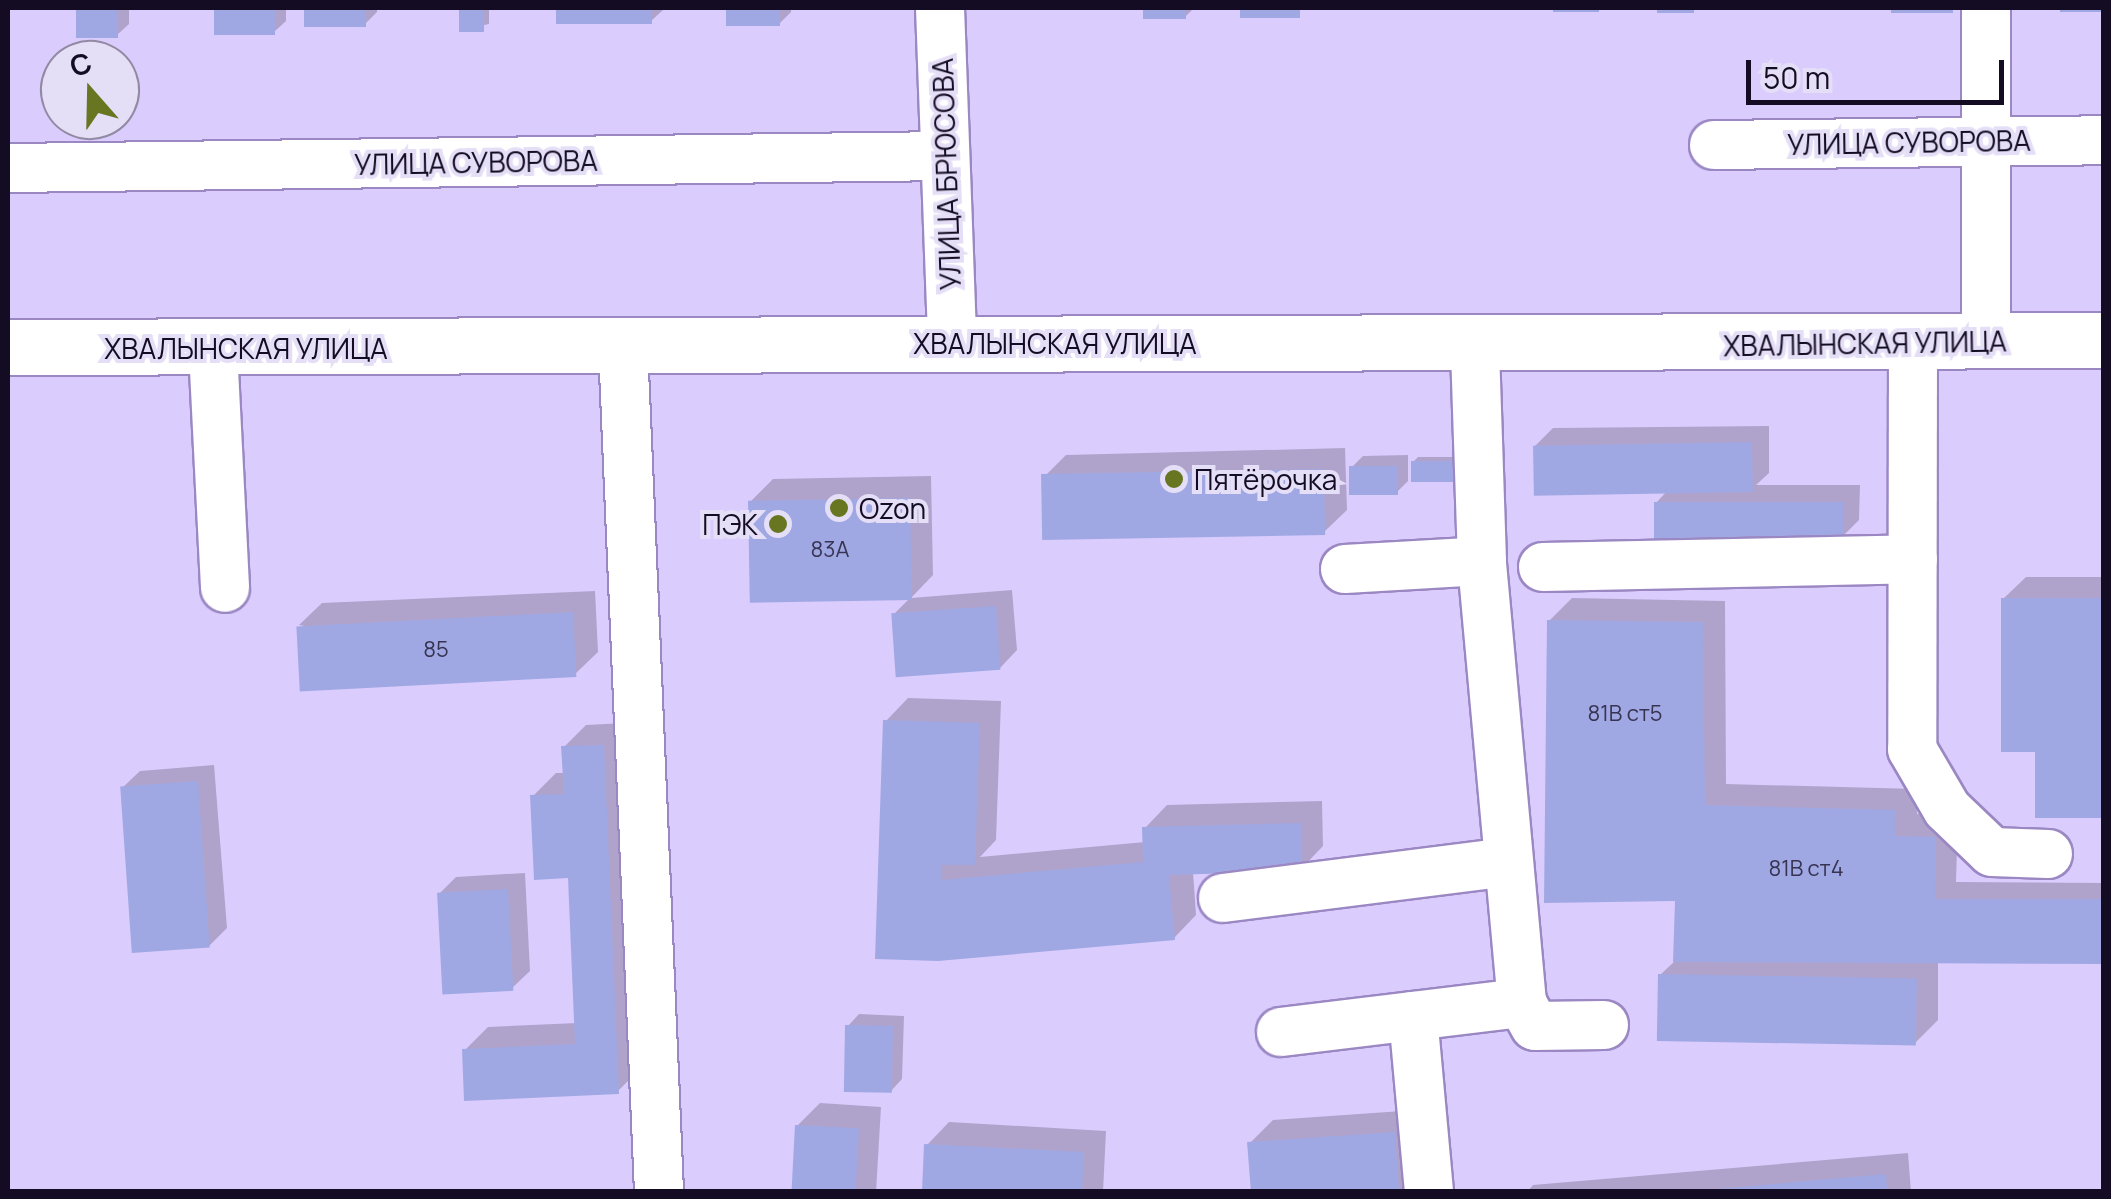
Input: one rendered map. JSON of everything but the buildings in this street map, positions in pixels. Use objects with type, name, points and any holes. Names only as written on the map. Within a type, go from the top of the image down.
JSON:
[{"type":"main road","name":"ХВАЛЫНСКАЯ УЛИЦА","points":[[8,347],[624,348],[952,341],[1475,347],[2104,340]]},
{"type":"street","name":"УЛИЦА БРЮСОВА","points":[[940,8],[952,341]]},
{"type":"street","points":[[1986,8],[1986,341]]},
{"type":"street","name":"УЛИЦА СУВОРОВА","points":[[1714,145],[2104,140]]},
{"type":"street","name":"УЛИЦА СУВОРОВА","points":[[8,168],[944,156]]},
{"type":"street","points":[[1913,342],[1912,749],[1947,809],[1992,852],[2048,854]]},
{"type":"street","points":[[1475,347],[1482,562],[1522,1003],[1535,1026],[1604,1025]]},
{"type":"street","points":[[624,348],[660,1192]]},
{"type":"street","points":[[214,350],[225,588]]},
{"type":"street","points":[[1543,568],[1913,559]]},
{"type":"street","points":[[1345,568],[1482,562]]},
{"type":"street","points":[[1222,898],[1509,862]]},
{"type":"street","points":[[1281,1032],[1522,1003]]},
{"type":"street","points":[[1413,1016],[1428,1192]]},
{"type":"place","name":"Пятёрочка","points":[[1174,479]]},
{"type":"place","name":"Ozon","points":[[839,508]]},
{"type":"place","name":"ПЭК","points":[[778,524]]}]
